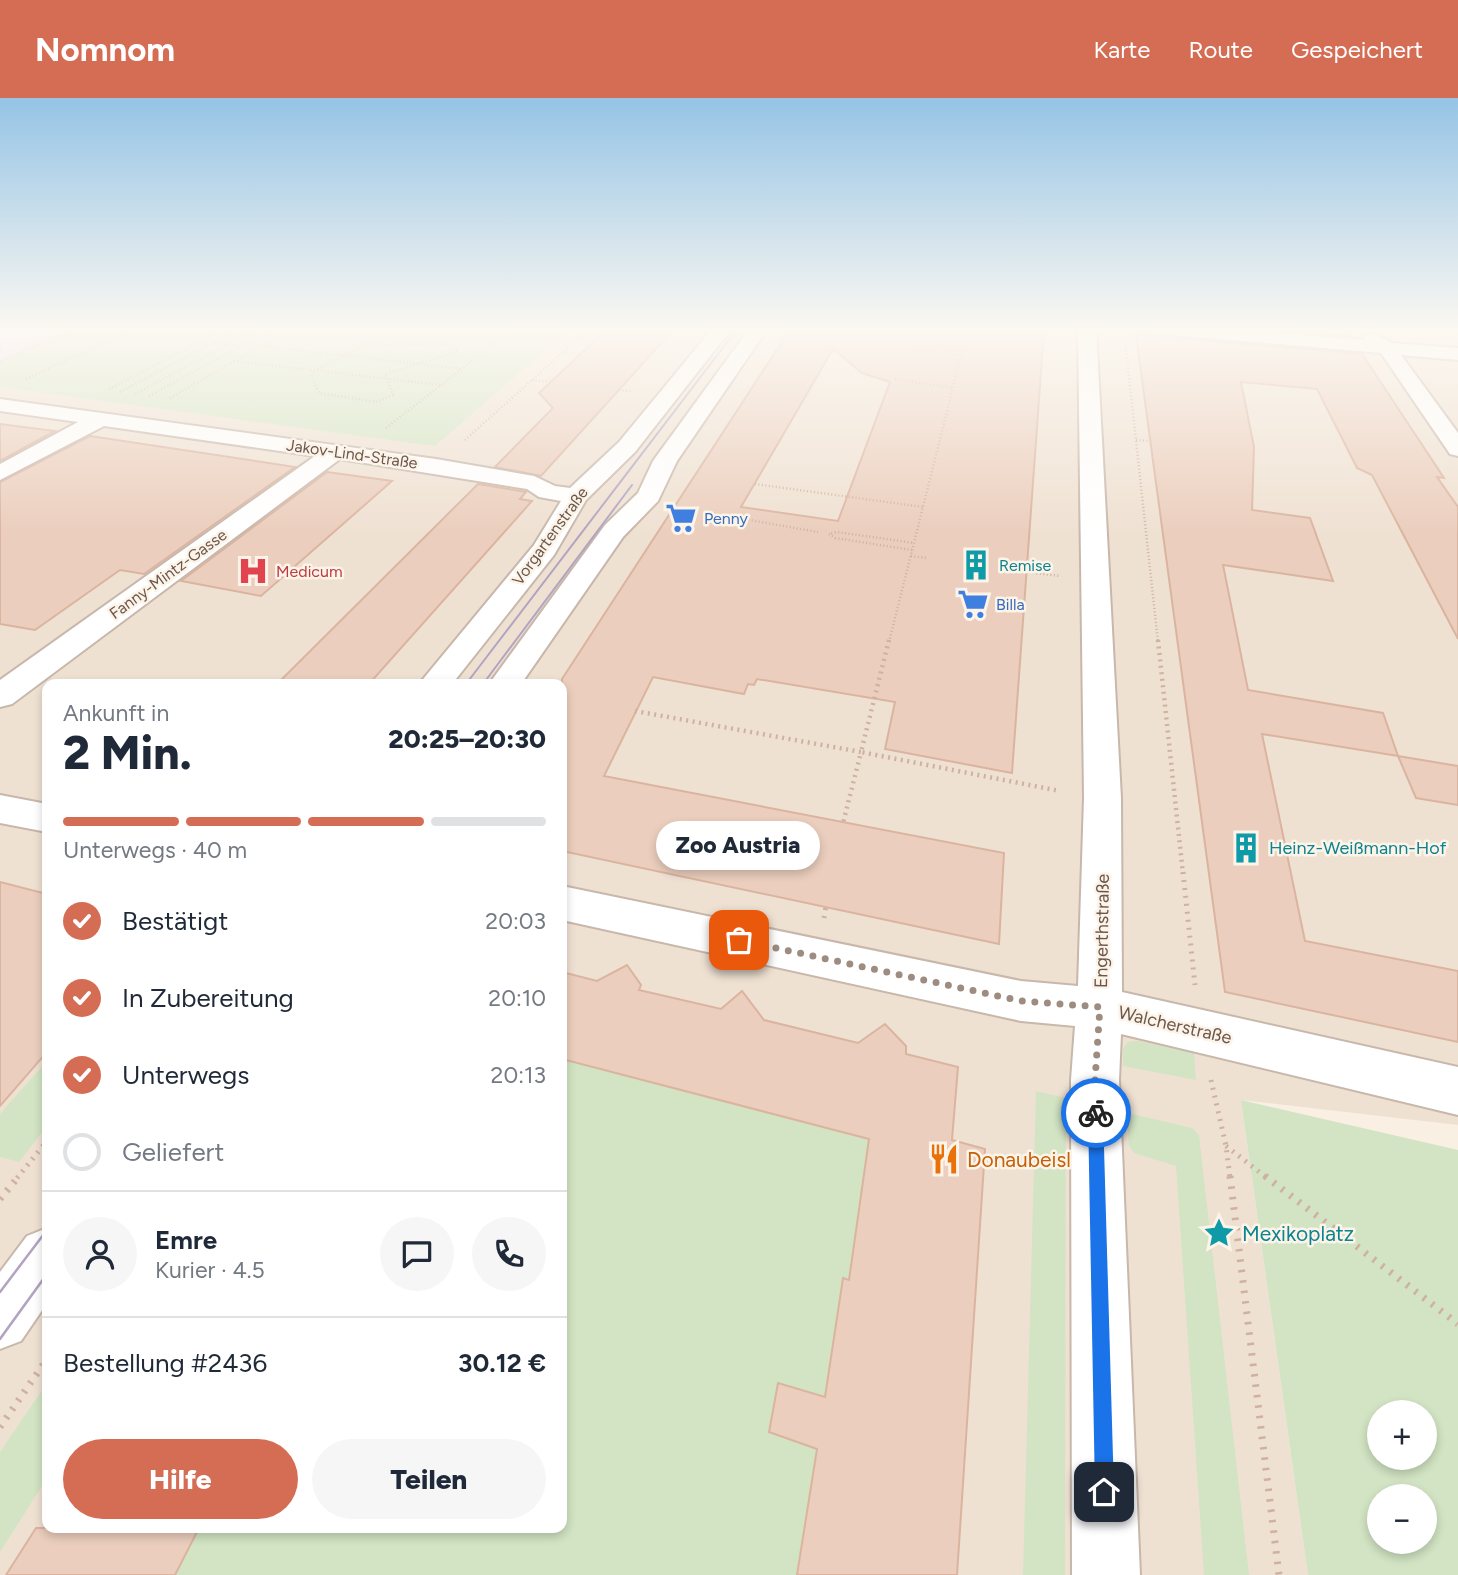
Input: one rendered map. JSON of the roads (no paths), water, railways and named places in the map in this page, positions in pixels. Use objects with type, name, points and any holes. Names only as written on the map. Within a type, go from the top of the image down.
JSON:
[{"type":"street","points":[[576,496],[576,482],[586,467],[645,397]]},
{"type":"street","name":"Vorgartenstraße","points":[[439,679],[545,549],[576,496],[627,447],[667,397]]},
{"type":"street","points":[[509,679],[614,531],[649,496],[665,461],[710,397]]},
{"type":"street","name":"Engerthstraße","points":[[1089,397],[1104,800],[1100,1007],[1095,1080],[1106,1575]]},
{"type":"street","points":[[1421,397],[1458,449]]},
{"type":"street","name":"Jakov-Lind-Straße","points":[[0,405],[436,466],[534,483],[548,492],[576,496]]},
{"type":"street","points":[[0,473],[101,419]]},
{"type":"street","name":"Fanny-Mintz-Gasse","points":[[0,696],[275,495],[344,453]]},
{"type":"street","points":[[0,809],[42,817]]},
{"type":"street","name":"Walcherstraße","points":[[567,904],[1021,1001],[1100,1007],[1458,1091]]},
{"type":"street","points":[[0,1320],[42,1263]]},
{"type":"tram line","points":[[470,679],[685,397]]},
{"type":"tram line","points":[[487,679],[632,485]]},
{"type":"tram line","points":[[0,1292],[42,1237]]},
{"type":"tram line","points":[[0,1339],[42,1281]]},
{"type":"place","name":"Penny","points":[[681,518]]},
{"type":"place","name":"Remise","points":[[976,565]]},
{"type":"place","name":"Medicum","points":[[253,571]]},
{"type":"place","name":"Billa","points":[[973,604]]},
{"type":"place","name":"Heinz-Weißmann-Hof","points":[[1246,848]]},
{"type":"place","name":"Zoo Austria","points":[[739,940]]},
{"type":"place","name":"Donaubeisl","points":[[944,1159]]},
{"type":"place","name":"Mexikoplatz","points":[[1219,1233]]}]
